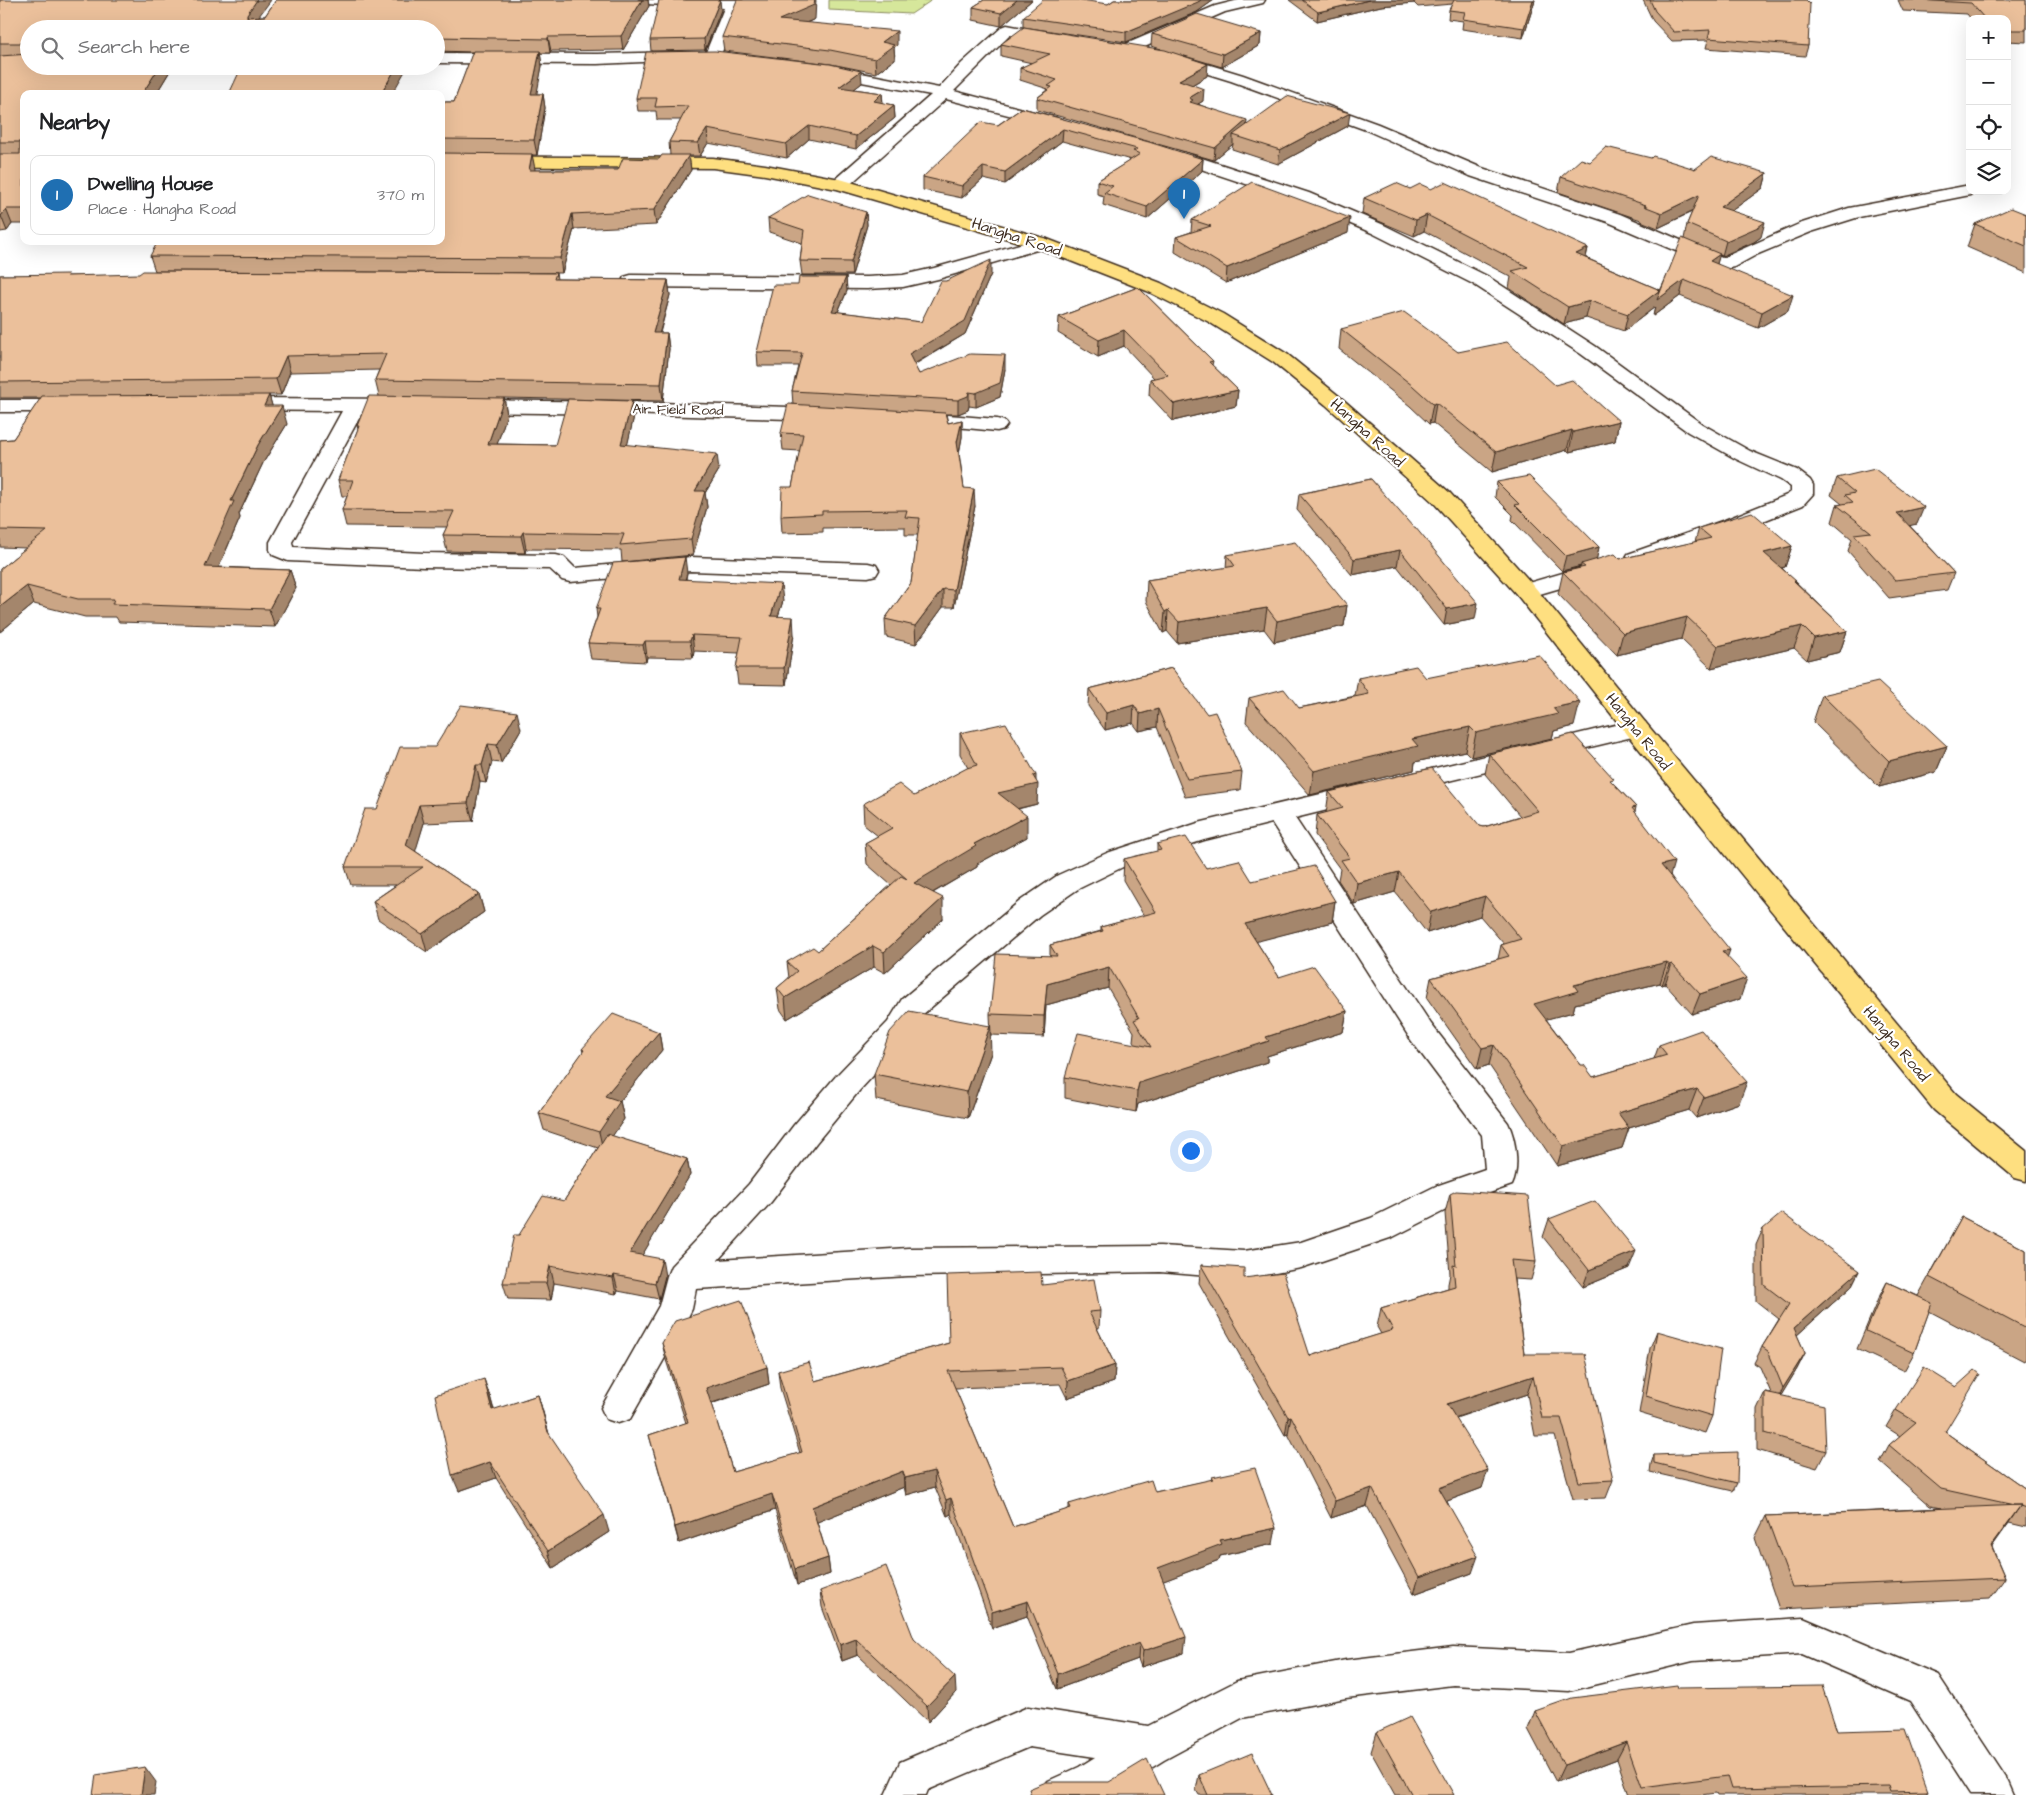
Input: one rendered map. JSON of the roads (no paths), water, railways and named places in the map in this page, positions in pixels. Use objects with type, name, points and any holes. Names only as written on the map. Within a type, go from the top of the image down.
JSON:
[{"type":"highway","name":"Hangha Road","points":[[445,161],[713,163],[766,170],[840,184],[1041,243],[1154,287],[1216,318],[1280,358],[1333,401],[1442,498],[1526,591],[1636,728],[1945,1102],[2026,1169]]},
{"type":"street","points":[[445,58],[720,58],[735,2],[646,0]]},
{"type":"street","points":[[1128,49],[1212,12],[1258,0]]},
{"type":"street","points":[[840,184],[943,93],[968,66],[1022,19]]},
{"type":"street","points":[[1008,30],[1072,42]]},
{"type":"street","points":[[1089,44],[1167,56],[1328,110],[1476,172],[1614,218],[1720,264],[1805,228],[1855,212],[1966,191]]},
{"type":"street","points":[[810,68],[943,93],[1071,126]]},
{"type":"street","points":[[1151,147],[1303,197],[1378,229],[1480,280],[1588,350],[1695,428],[1743,455],[1789,475],[1802,485],[1802,494],[1795,500],[1733,525],[1654,554],[1526,591]]},
{"type":"street","points":[[618,281],[867,283],[903,281],[997,257],[1041,243]]},
{"type":"street","points":[[214,404],[423,405]]},
{"type":"street","points":[[356,404],[281,542],[281,550],[288,554],[415,560],[556,562],[570,576],[691,564],[868,570]]},
{"type":"street","points":[[0,406],[88,406]]},
{"type":"street","name":"Air Field Road","points":[[452,406],[635,408],[842,415]]},
{"type":"street","points":[[890,417],[997,425]]},
{"type":"street","points":[[618,1408],[676,1309],[683,1276],[760,1193],[805,1134],[848,1083],[898,1030],[912,1006],[1030,908],[1068,882],[1117,860],[1198,832],[1636,728]]},
{"type":"street","points":[[683,1276],[908,1262],[1160,1259],[1244,1265],[1301,1255],[1382,1228],[1447,1195],[1501,1176],[1497,1132],[1421,1032],[1279,813]]},
{"type":"street","points":[[1062,1795],[1093,1781],[1150,1746],[1237,1700],[1346,1679],[1453,1666],[1569,1672],[1693,1643],[1803,1636],[1924,1688],[1994,1795]]},
{"type":"street","points":[[905,1795],[914,1776],[1028,1727],[1150,1746]]},
{"type":"place","name":"Dwelling House","points":[[1184,219]]}]
